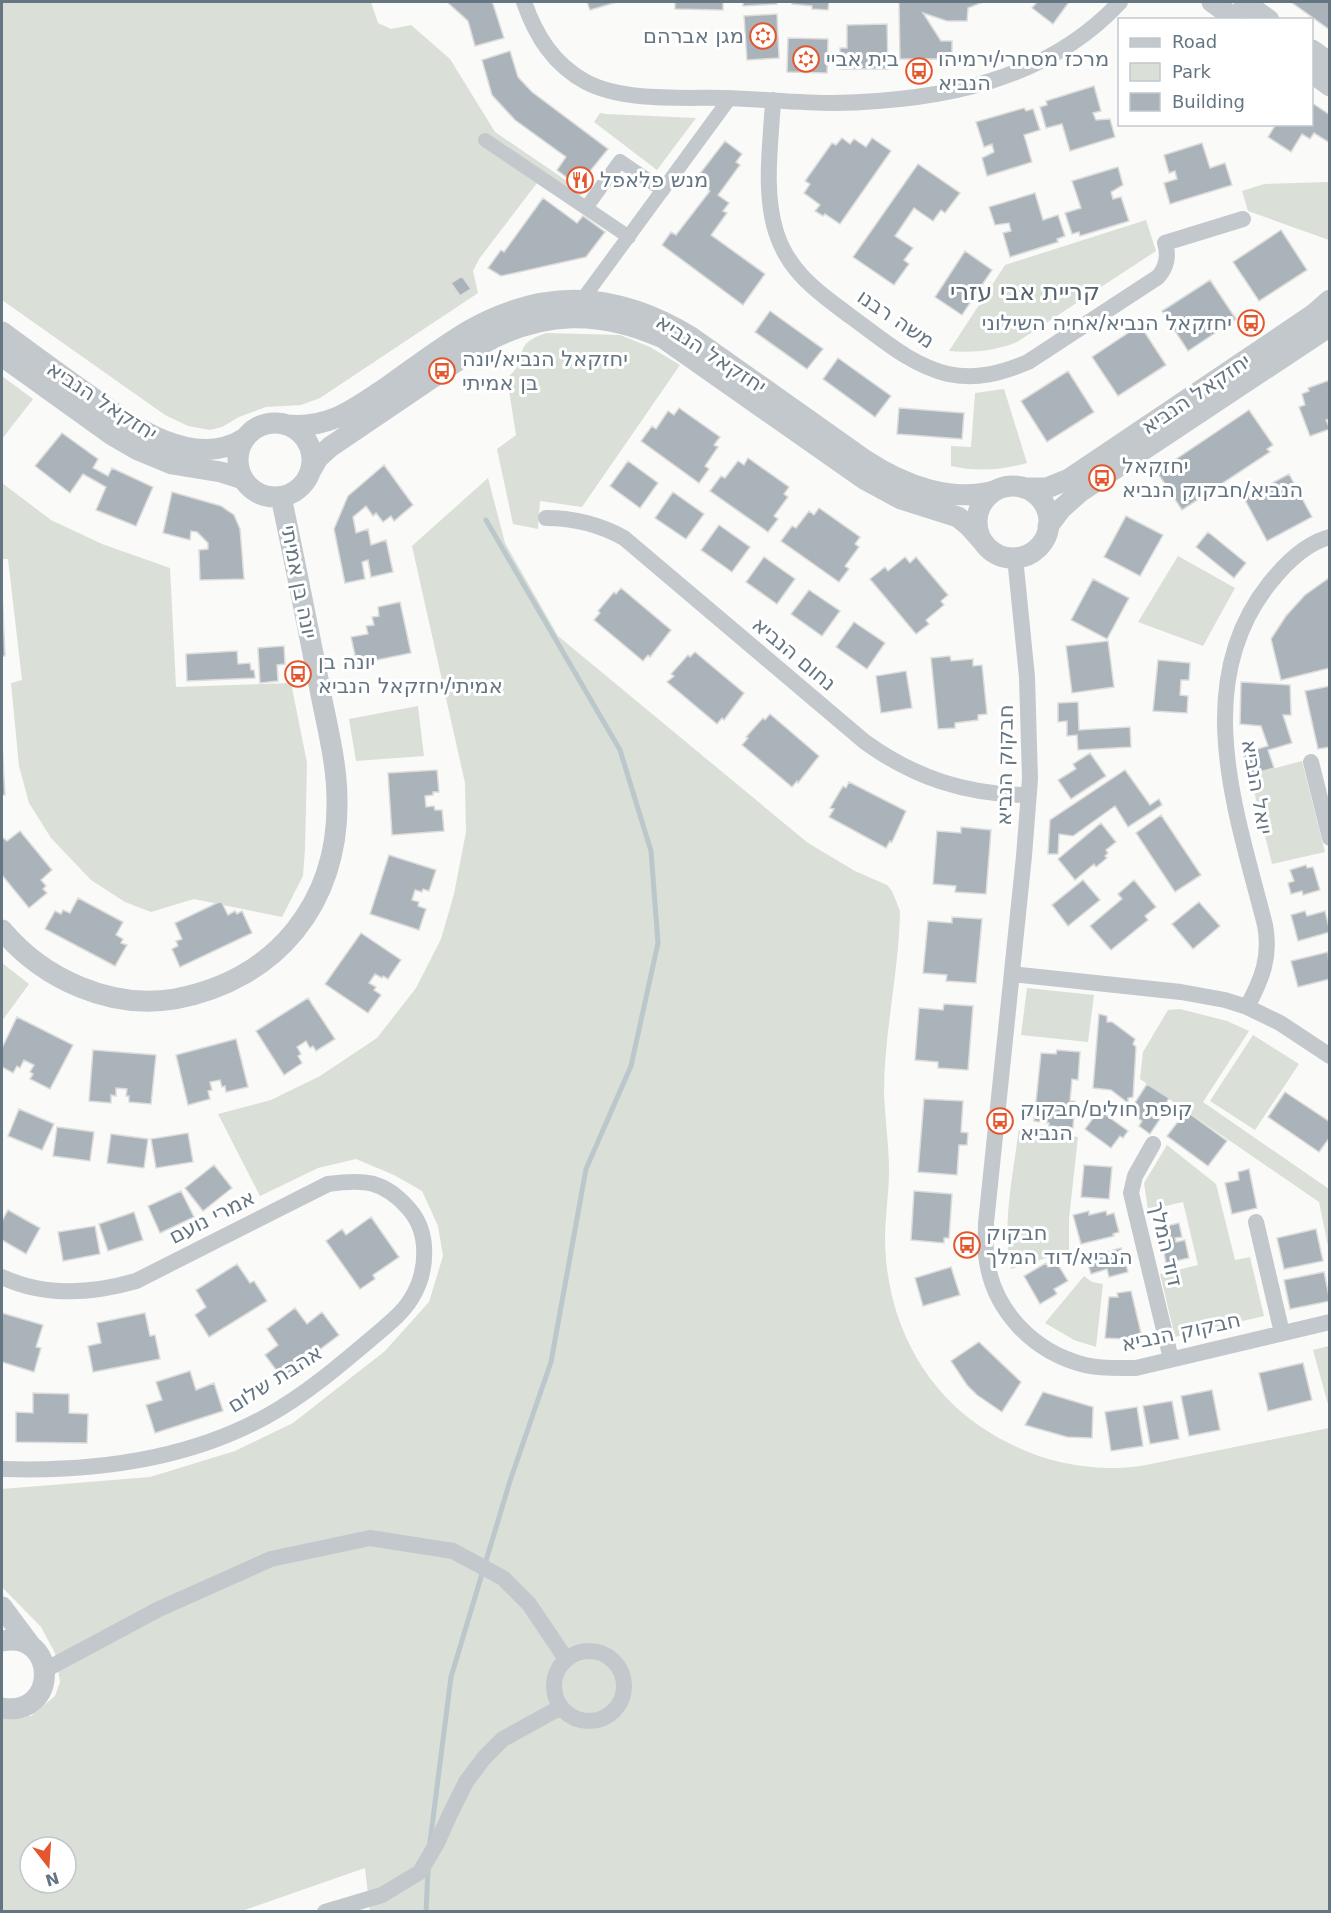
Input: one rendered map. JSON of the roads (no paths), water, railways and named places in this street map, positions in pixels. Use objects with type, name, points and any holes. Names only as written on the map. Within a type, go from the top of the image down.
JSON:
[{"type":"street","points":[[524,2],[532,24],[545,47],[564,67],[587,82],[616,93],[832,103],[881,102],[946,93],[978,86],[1018,72],[1065,48],[1090,30],[1120,2]]},
{"type":"street","points":[[1212,2],[1234,18]]},
{"type":"street","points":[[1244,2],[1266,18]]},
{"type":"street","points":[[1313,51],[1329,63]]},
{"type":"street","points":[[1313,74],[1329,86]]},
{"type":"street","points":[[582,300],[730,98]]},
{"type":"street","name":"משה רבנו","points":[[772,100],[771,207],[777,233],[787,255],[800,274],[816,290],[908,357],[936,370],[965,376],[981,376],[996,374],[1028,362],[1154,280],[1166,263],[1165,243],[1243,219]]},
{"type":"street","points":[[485,140],[629,237]]},
{"type":"street","points":[[586,208],[620,161],[663,189]]},
{"type":"street","name":"יחזקאל הנביא","points":[[287,425],[314,425],[347,414],[470,331],[495,318],[545,303],[582,300],[620,304],[668,323],[865,460],[894,477],[922,488],[957,495],[975,496],[997,490]]},
{"type":"street","name":"יחזקאל הנביא","points":[[1024,488],[1047,488],[1069,479],[1314,314],[1329,300]]},
{"type":"street","name":"יחזקאל הנביא","points":[[310,472],[318,458],[330,447],[501,333],[552,319],[583,317],[604,319],[644,330],[668,342],[864,479],[901,499],[954,515],[969,526],[984,543]]},
{"type":"street","name":"יחזקאל הנביא","points":[[1048,526],[1061,509],[1080,492],[1329,326]]},
{"type":"street","name":"יחזקאל הנביא","points":[[2,332],[123,419],[153,436],[178,445],[205,449],[226,447],[245,438]]},
{"type":"street","name":"יחזקאל הנביא","points":[[2,356],[112,435],[136,449],[172,464],[221,472],[243,479]]},
{"type":"street","points":[[275,423],[287,425],[296,430],[307,442],[312,456],[310,472],[299,488],[281,497],[261,495],[249,487],[243,479],[237,458],[240,448],[245,438],[253,430],[275,423]]},
{"type":"street","points":[[1008,487],[1024,488],[1038,497],[1044,505],[1048,515],[1048,526],[1044,539],[1030,554],[1015,558],[1005,557],[995,553],[984,543],[979,533],[977,516],[984,501],[997,490],[1008,487]]},
{"type":"street","name":"יונה בן אמיתי","points":[[2,930],[50,972],[73,984],[105,996],[148,1001],[173,999],[199,993],[231,980],[275,951],[294,933],[309,912],[330,868],[335,845],[337,797],[307,620],[281,497]]},
{"type":"street","name":"נחום הנביא","points":[[546,518],[591,523],[624,538],[865,742],[892,761],[921,775],[954,786],[989,793],[1029,795]]},
{"type":"street","name":"יואל הנביא","points":[[1247,1007],[1262,978],[1268,944],[1226,762],[1224,724],[1227,688],[1234,654],[1245,623],[1260,595],[1278,572],[1299,553],[1329,537]]},
{"type":"street","name":"חבקוק הנביא","points":[[1015,558],[1028,677],[1029,795],[986,1223],[986,1256],[992,1284],[1004,1309],[1020,1329],[1040,1346],[1062,1358],[1111,1369],[1136,1368],[1329,1322]]},
{"type":"street","points":[[1311,762],[1329,838]]},
{"type":"street","points":[[1012,974],[1198,994],[1247,1007],[1289,1028],[1329,1056]]},
{"type":"street","name":"דוד המלך","points":[[1153,1144],[1135,1176],[1131,1193],[1171,1359]]},
{"type":"street","name":"אמרי נועם","points":[[2,1277],[34,1288],[59,1292],[85,1292],[111,1288],[136,1281],[328,1184],[355,1180],[378,1185],[398,1196],[412,1213],[421,1233]]},
{"type":"street","points":[[1256,1222],[1282,1333]]},
{"type":"street","name":"אהבת שלום","points":[[2,1469],[84,1467],[158,1457],[212,1441],[267,1416],[303,1394],[340,1365],[392,1321],[411,1301],[421,1279],[425,1255],[421,1233]]},
{"type":"street","points":[[45,1670],[159,1609],[271,1559],[370,1538],[453,1551],[503,1578],[530,1604],[566,1659]]},
{"type":"street","points":[[2,1607],[42,1659],[45,1670],[44,1686],[35,1699],[21,1708],[2,1708]]},
{"type":"street","points":[[2,1641],[17,1640],[32,1646]]},
{"type":"street","points":[[599,1652],[610,1657],[618,1665],[623,1676],[622,1699],[607,1717],[596,1721],[584,1721],[573,1718],[561,1707],[554,1690],[554,1679],[566,1659],[576,1653],[599,1652]]},
{"type":"street","points":[[325,1911],[382,1895],[420,1872],[437,1843],[466,1782],[484,1758],[503,1739],[561,1707]]},
{"type":"waterway","points":[[430,1842],[451,1677],[510,1481],[551,1362],[586,1169],[631,1066],[658,943],[651,851],[620,750],[486,520]]},
{"type":"waterway","points":[[426,1912],[428,1870]]},
{"type":"place","name":"מגן אברהם","points":[[763,36]]},
{"type":"place","name":"בית אביי","points":[[806,59]]},
{"type":"place","name":"מרכז מסחרי/ירמיהו הנביא","points":[[919,71]]},
{"type":"place","name":"מנש פלאפל","points":[[580,180]]},
{"type":"place","name":"יחזקאל הנביא/אחיה השילוני","points":[[1251,323]]},
{"type":"place","name":"יחזקאל הנביא/יונה בן אמיתי","points":[[442,371]]},
{"type":"place","name":"יחזקאל הנביא/חבקוק הנביא","points":[[1102,478]]},
{"type":"place","name":"יונה בן אמיתי/יחזקאל הנביא","points":[[298,674]]},
{"type":"place","name":"קופת חולים/חבקוק הנביא","points":[[1000,1121]]},
{"type":"place","name":"חבקוק הנביא/דוד המלך","points":[[967,1245]]},
{"type":"district","name":"קריית אבי עזרי","points":[[1025,292]]}]
